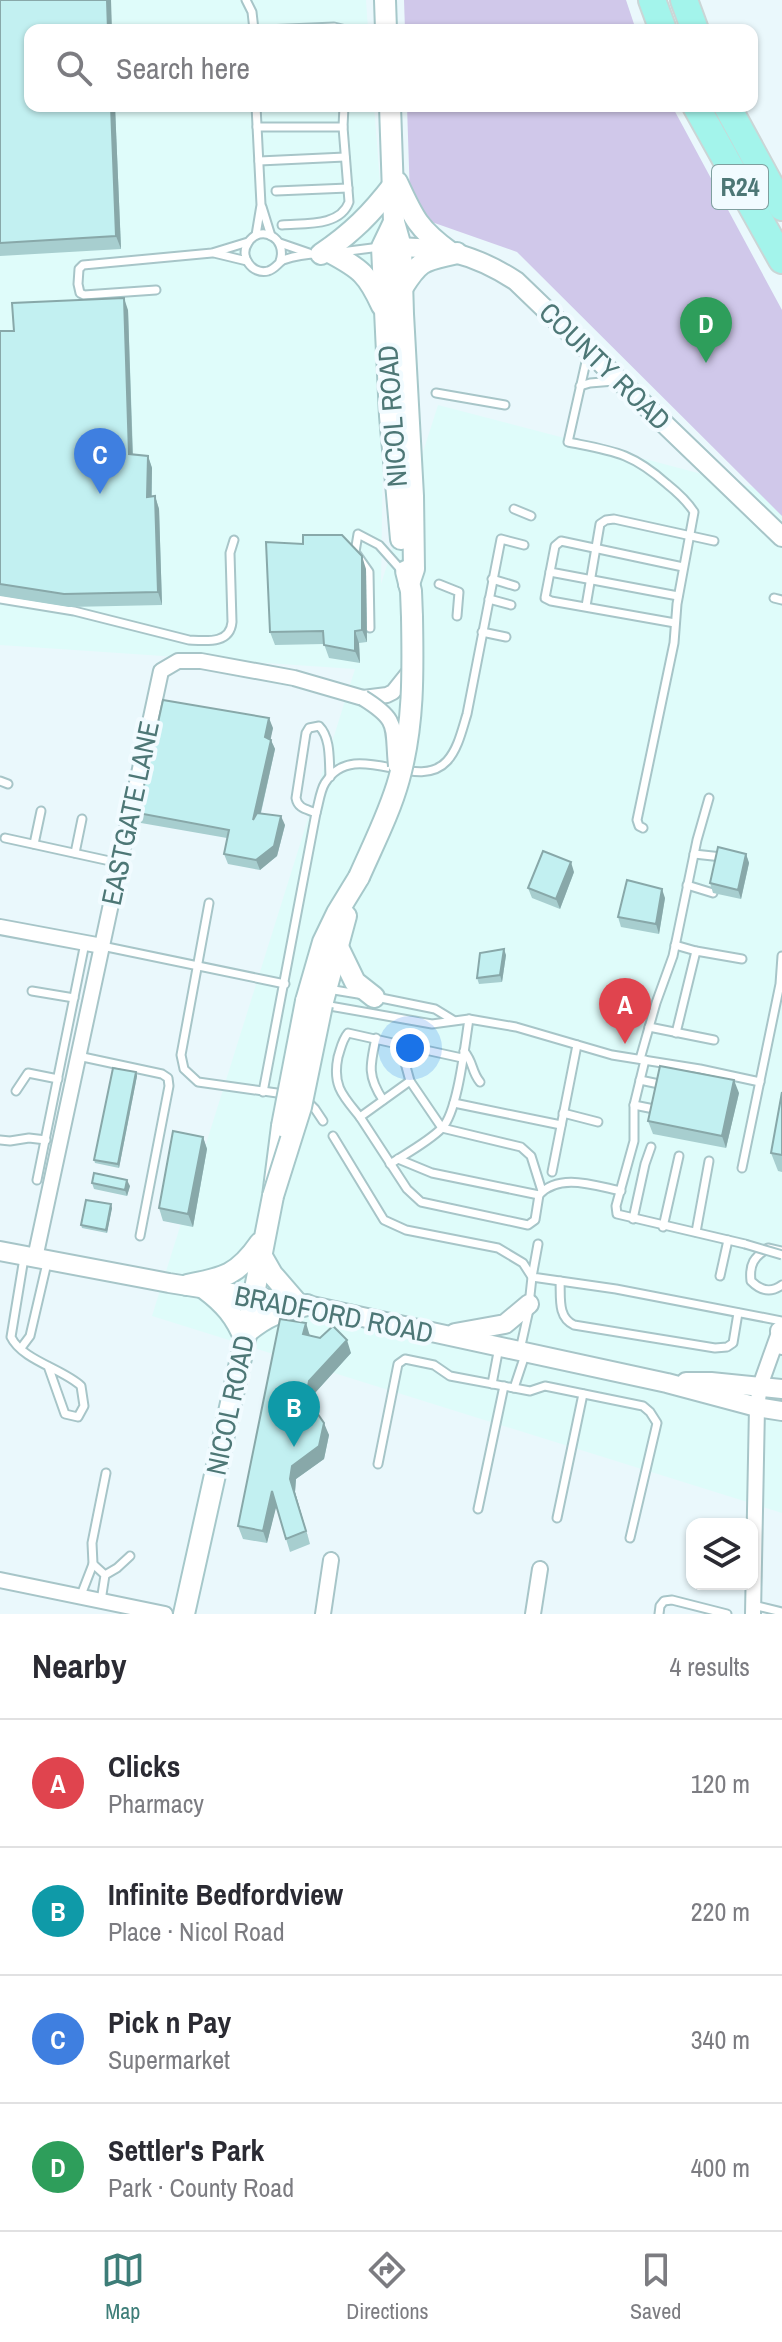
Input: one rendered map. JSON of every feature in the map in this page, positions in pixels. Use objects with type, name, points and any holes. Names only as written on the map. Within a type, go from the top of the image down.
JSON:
[{"type":"highway","points":[[652,0],[661,24]]},
{"type":"highway","points":[[684,0],[693,24]]},
{"type":"highway","name":"R24","points":[[699,112],[782,260]]},
{"type":"highway","name":"R24","points":[[730,112],[782,207]]},
{"type":"main road","points":[[385,0],[386,24]]},
{"type":"main road","points":[[390,112],[394,179],[392,247]]},
{"type":"main road","points":[[394,179],[418,224],[429,236],[454,253]]},
{"type":"main road","points":[[321,254],[363,222],[394,179]]},
{"type":"main road","name":"NICOL ROAD","points":[[392,247],[403,287],[414,556],[414,569],[408,581]]},
{"type":"main road","name":"NICOL ROAD","points":[[316,995],[338,947],[359,877],[398,782],[410,727],[412,617],[402,548],[390,416],[387,317],[392,247]]},
{"type":"main road","points":[[403,287],[415,267],[424,261],[454,253]]},
{"type":"main road","points":[[321,254],[355,266],[370,282],[387,317]]},
{"type":"main road","name":"NICOL ROAD","points":[[184,1614],[245,1336],[273,1196],[282,1126],[316,995],[323,942],[359,877]]},
{"type":"main road","points":[[338,947],[355,982],[374,997]]},
{"type":"main road","points":[[262,1246],[272,1274],[303,1304],[275,1313],[258,1323],[245,1336],[230,1311],[196,1287],[233,1273],[262,1246]]},
{"type":"street","name":"COUNTY ROAD","points":[[392,247],[454,253],[478,259],[516,281],[782,537]]},
{"type":"street","name":"EASTGATE LANE","points":[[36,1258],[161,671],[171,663],[201,661],[294,678],[363,698],[391,720],[395,731],[398,782]]},
{"type":"street","points":[[363,698],[393,692],[413,667]]},
{"type":"street","points":[[0,927],[102,946]]},
{"type":"street","name":"BRADFORD ROAD","points":[[0,1251],[303,1304],[782,1411]]},
{"type":"street","points":[[440,1335],[505,1324],[529,1304]]},
{"type":"street","points":[[753,1610],[757,1407],[760,1386],[782,1331]]},
{"type":"street","name":"BRADFORD ROAD","points":[[667,1383],[711,1382],[782,1389]]},
{"type":"street","points":[[323,1614],[331,1560]]},
{"type":"street","points":[[533,1614],[540,1569]]},
{"type":"street","points":[[0,1580],[165,1614]]},
{"type":"lane","points":[[246,0],[253,24]]},
{"type":"lane","points":[[256,112],[261,205],[256,235]]},
{"type":"lane","points":[[282,225],[330,220],[341,215],[349,202],[344,112]]},
{"type":"lane","points":[[257,127],[343,127]]},
{"type":"lane","points":[[259,161],[345,157]]},
{"type":"lane","points":[[276,191],[348,188]]},
{"type":"lane","points":[[261,205],[271,236]]},
{"type":"lane","points":[[156,290],[84,295],[80,293],[78,284],[79,269],[83,265],[212,253],[263,234],[280,243],[321,254]]},
{"type":"lane","points":[[248,242],[245,249],[247,261],[262,271],[273,269],[280,261],[280,243]]},
{"type":"lane","points":[[280,261],[392,247]]},
{"type":"lane","points":[[212,253],[247,261]]},
{"type":"lane","points":[[588,350],[568,442],[618,453],[644,464],[694,512],[678,596],[674,643],[637,820],[643,828]]},
{"type":"lane","points":[[580,386],[603,380],[620,381]]},
{"type":"lane","points":[[436,393],[505,405]]},
{"type":"lane","points":[[514,509],[531,516]]},
{"type":"lane","points":[[586,606],[600,524],[606,520],[614,519],[714,541]]},
{"type":"lane","points":[[370,628],[369,572],[355,552],[358,534],[379,545],[408,581]]},
{"type":"lane","points":[[263,1092],[324,784],[340,768],[357,763],[423,771],[436,768],[448,760],[467,714],[501,539],[524,545]]},
{"type":"lane","points":[[0,599],[74,611],[189,640],[225,637],[231,629],[230,553],[234,540]]},
{"type":"lane","points":[[675,623],[545,598],[558,542],[683,567]]},
{"type":"lane","points":[[550,572],[678,596]]},
{"type":"lane","points":[[492,579],[515,586]]},
{"type":"lane","points":[[439,584],[459,592],[457,616]]},
{"type":"lane","points":[[489,599],[511,605]]},
{"type":"lane","points":[[482,632],[506,637]]},
{"type":"lane","points":[[316,813],[297,804],[296,798],[309,728],[319,726],[327,737],[330,777]]},
{"type":"lane","points":[[709,798],[675,945],[649,1027],[634,1105],[634,1141],[616,1206],[617,1214],[782,1253]]},
{"type":"lane","points":[[34,844],[41,811]]},
{"type":"lane","points":[[75,853],[82,819]]},
{"type":"lane","points":[[5,838],[119,863]]},
{"type":"lane","points":[[694,854],[722,857]]},
{"type":"lane","points":[[687,885],[713,893]]},
{"type":"lane","points":[[209,903],[181,1055],[184,1069],[198,1082],[304,1099],[323,1121]]},
{"type":"lane","points":[[37,1180],[85,943]]},
{"type":"lane","points":[[675,945],[742,959]]},
{"type":"lane","points":[[102,946],[285,984]]},
{"type":"lane","points":[[676,1033],[696,951]]},
{"type":"lane","points":[[742,1168],[780,984],[782,956]]},
{"type":"lane","points":[[32,991],[74,998]]},
{"type":"lane","points":[[316,995],[374,997],[418,1005],[435,1009],[453,1020]]},
{"type":"lane","points":[[316,995],[432,1024],[469,1019],[516,1027],[612,1055],[760,1082]]},
{"type":"lane","points":[[394,1161],[442,1128],[451,1113],[469,1019]]},
{"type":"lane","points":[[649,1027],[714,1040]]},
{"type":"lane","points":[[348,1033],[406,1046],[405,1063],[410,1081],[442,1128],[521,1147],[531,1156],[541,1193],[535,1220],[528,1225],[429,1205],[413,1196],[394,1161],[340,1090],[336,1069],[342,1041],[348,1033]]},
{"type":"lane","points":[[376,1038],[370,1072],[383,1100]]},
{"type":"lane","points":[[552,1172],[566,1102],[568,1067],[577,1045]]},
{"type":"lane","points":[[430,1051],[463,1054],[471,1060],[480,1082]]},
{"type":"lane","points":[[78,1056],[162,1074],[168,1078],[140,1236]]},
{"type":"lane","points":[[16,1091],[28,1073],[58,1079]]},
{"type":"lane","points":[[640,1080],[659,1084]]},
{"type":"lane","points":[[360,1117],[410,1081]]},
{"type":"lane","points":[[556,1100],[566,1102]]},
{"type":"lane","points":[[454,1103],[561,1125]]},
{"type":"lane","points":[[634,1105],[654,1109]]},
{"type":"lane","points":[[563,1113],[598,1122]]},
{"type":"lane","points":[[333,1136],[384,1220],[406,1230],[498,1248],[523,1263],[532,1277],[616,1289],[738,1313],[782,1331]]},
{"type":"lane","points":[[0,1140],[46,1140]]},
{"type":"lane","points":[[633,1219],[651,1147]]},
{"type":"lane","points":[[663,1227],[679,1156]]},
{"type":"lane","points":[[630,1160],[645,1164]]},
{"type":"lane","points":[[394,1161],[432,1173],[541,1193],[553,1185],[573,1181],[621,1191]]},
{"type":"lane","points":[[696,1232],[709,1161]]},
{"type":"lane","points":[[720,1276],[728,1240]]},
{"type":"lane","points":[[514,1388],[538,1244]]},
{"type":"lane","points":[[782,1253],[768,1248],[755,1257],[750,1267],[751,1281],[757,1287],[773,1290],[782,1285]]},
{"type":"lane","points":[[21,1348],[30,1336],[36,1258]]},
{"type":"lane","points":[[36,1258],[11,1330],[14,1343],[81,1386],[84,1406],[78,1417],[65,1414],[48,1366]]},
{"type":"lane","points":[[560,1281],[562,1315],[566,1322],[574,1325],[715,1348],[733,1343],[738,1313]]},
{"type":"lane","points":[[492,1384],[499,1347]]},
{"type":"lane","points":[[378,1464],[398,1364],[405,1359],[434,1365],[450,1376],[530,1391],[545,1386],[643,1406],[657,1423],[630,1538]]},
{"type":"lane","points":[[478,1509],[504,1386]]},
{"type":"lane","points":[[557,1518],[583,1394]]},
{"type":"lane","points":[[80,1597],[93,1564],[92,1543],[106,1473]]},
{"type":"lane","points":[[105,1575],[130,1556]]},
{"type":"lane","points":[[93,1564],[105,1575]]},
{"type":"lane","points":[[101,1601],[105,1575]]},
{"type":"lane","points":[[659,1614],[664,1601],[672,1600],[727,1614]]},
{"type":"lane","points":[[753,1610],[782,1612]]},
{"type":"shaded area","points":[[0,0],[366,0],[368,24],[24,24],[24,112],[374,112],[386,257],[381,584],[438,405],[782,495],[782,1513],[152,1316],[355,669],[0,645]]},
{"type":"shaded area","points":[[404,0],[626,0],[634,24],[405,24]]},
{"type":"shaded area","points":[[407,112],[675,112],[782,310],[782,516],[517,252],[426,220],[410,198]]},
{"type":"building","points":[[0,0],[107,0],[108,24],[24,24],[24,112],[111,112],[116,236],[0,243]]},
{"type":"building","points":[[124,298],[129,454],[148,456],[147,497],[155,496],[158,592],[64,594],[0,584],[0,331],[14,331],[12,303]]},
{"type":"building","points":[[303,535],[342,535],[362,556],[362,630],[355,631],[355,651],[324,645],[323,631],[270,632],[266,542],[303,544]]},
{"type":"building","points":[[163,700],[269,718],[265,737],[271,740],[253,820],[257,813],[281,816],[274,846],[256,860],[224,854],[229,830],[138,813]]},
{"type":"building","points":[[718,847],[746,854],[738,890],[710,883]]},
{"type":"building","points":[[543,851],[571,862],[556,899],[528,888]]},
{"type":"building","points":[[627,880],[662,889],[656,924],[618,917]]},
{"type":"building","points":[[504,949],[500,975],[477,978],[480,953]]},
{"type":"building","points":[[660,1066],[734,1080],[722,1136],[648,1121]]},
{"type":"building","points":[[113,1068],[136,1072],[118,1164],[94,1160]]},
{"type":"building","points":[[782,1092],[782,1155],[771,1153]]},
{"type":"building","points":[[173,1131],[203,1137],[188,1214],[159,1208]]},
{"type":"building","points":[[94,1173],[127,1180],[125,1190],[92,1183]]},
{"type":"building","points":[[86,1200],[111,1204],[106,1230],[81,1225]]},
{"type":"building","points":[[280,1319],[306,1323],[303,1334],[320,1338],[333,1326],[347,1340],[309,1381],[306,1397],[324,1423],[319,1446],[292,1466],[290,1479],[306,1531],[286,1539],[272,1491],[263,1531],[238,1526]]},
{"type":"place","name":"Settler's Park","points":[[706,363]]},
{"type":"place","name":"Pick n Pay","points":[[100,494]]},
{"type":"place","name":"Clicks","points":[[625,1044]]},
{"type":"place","name":"Infinite Bedfordview","points":[[294,1447]]}]
